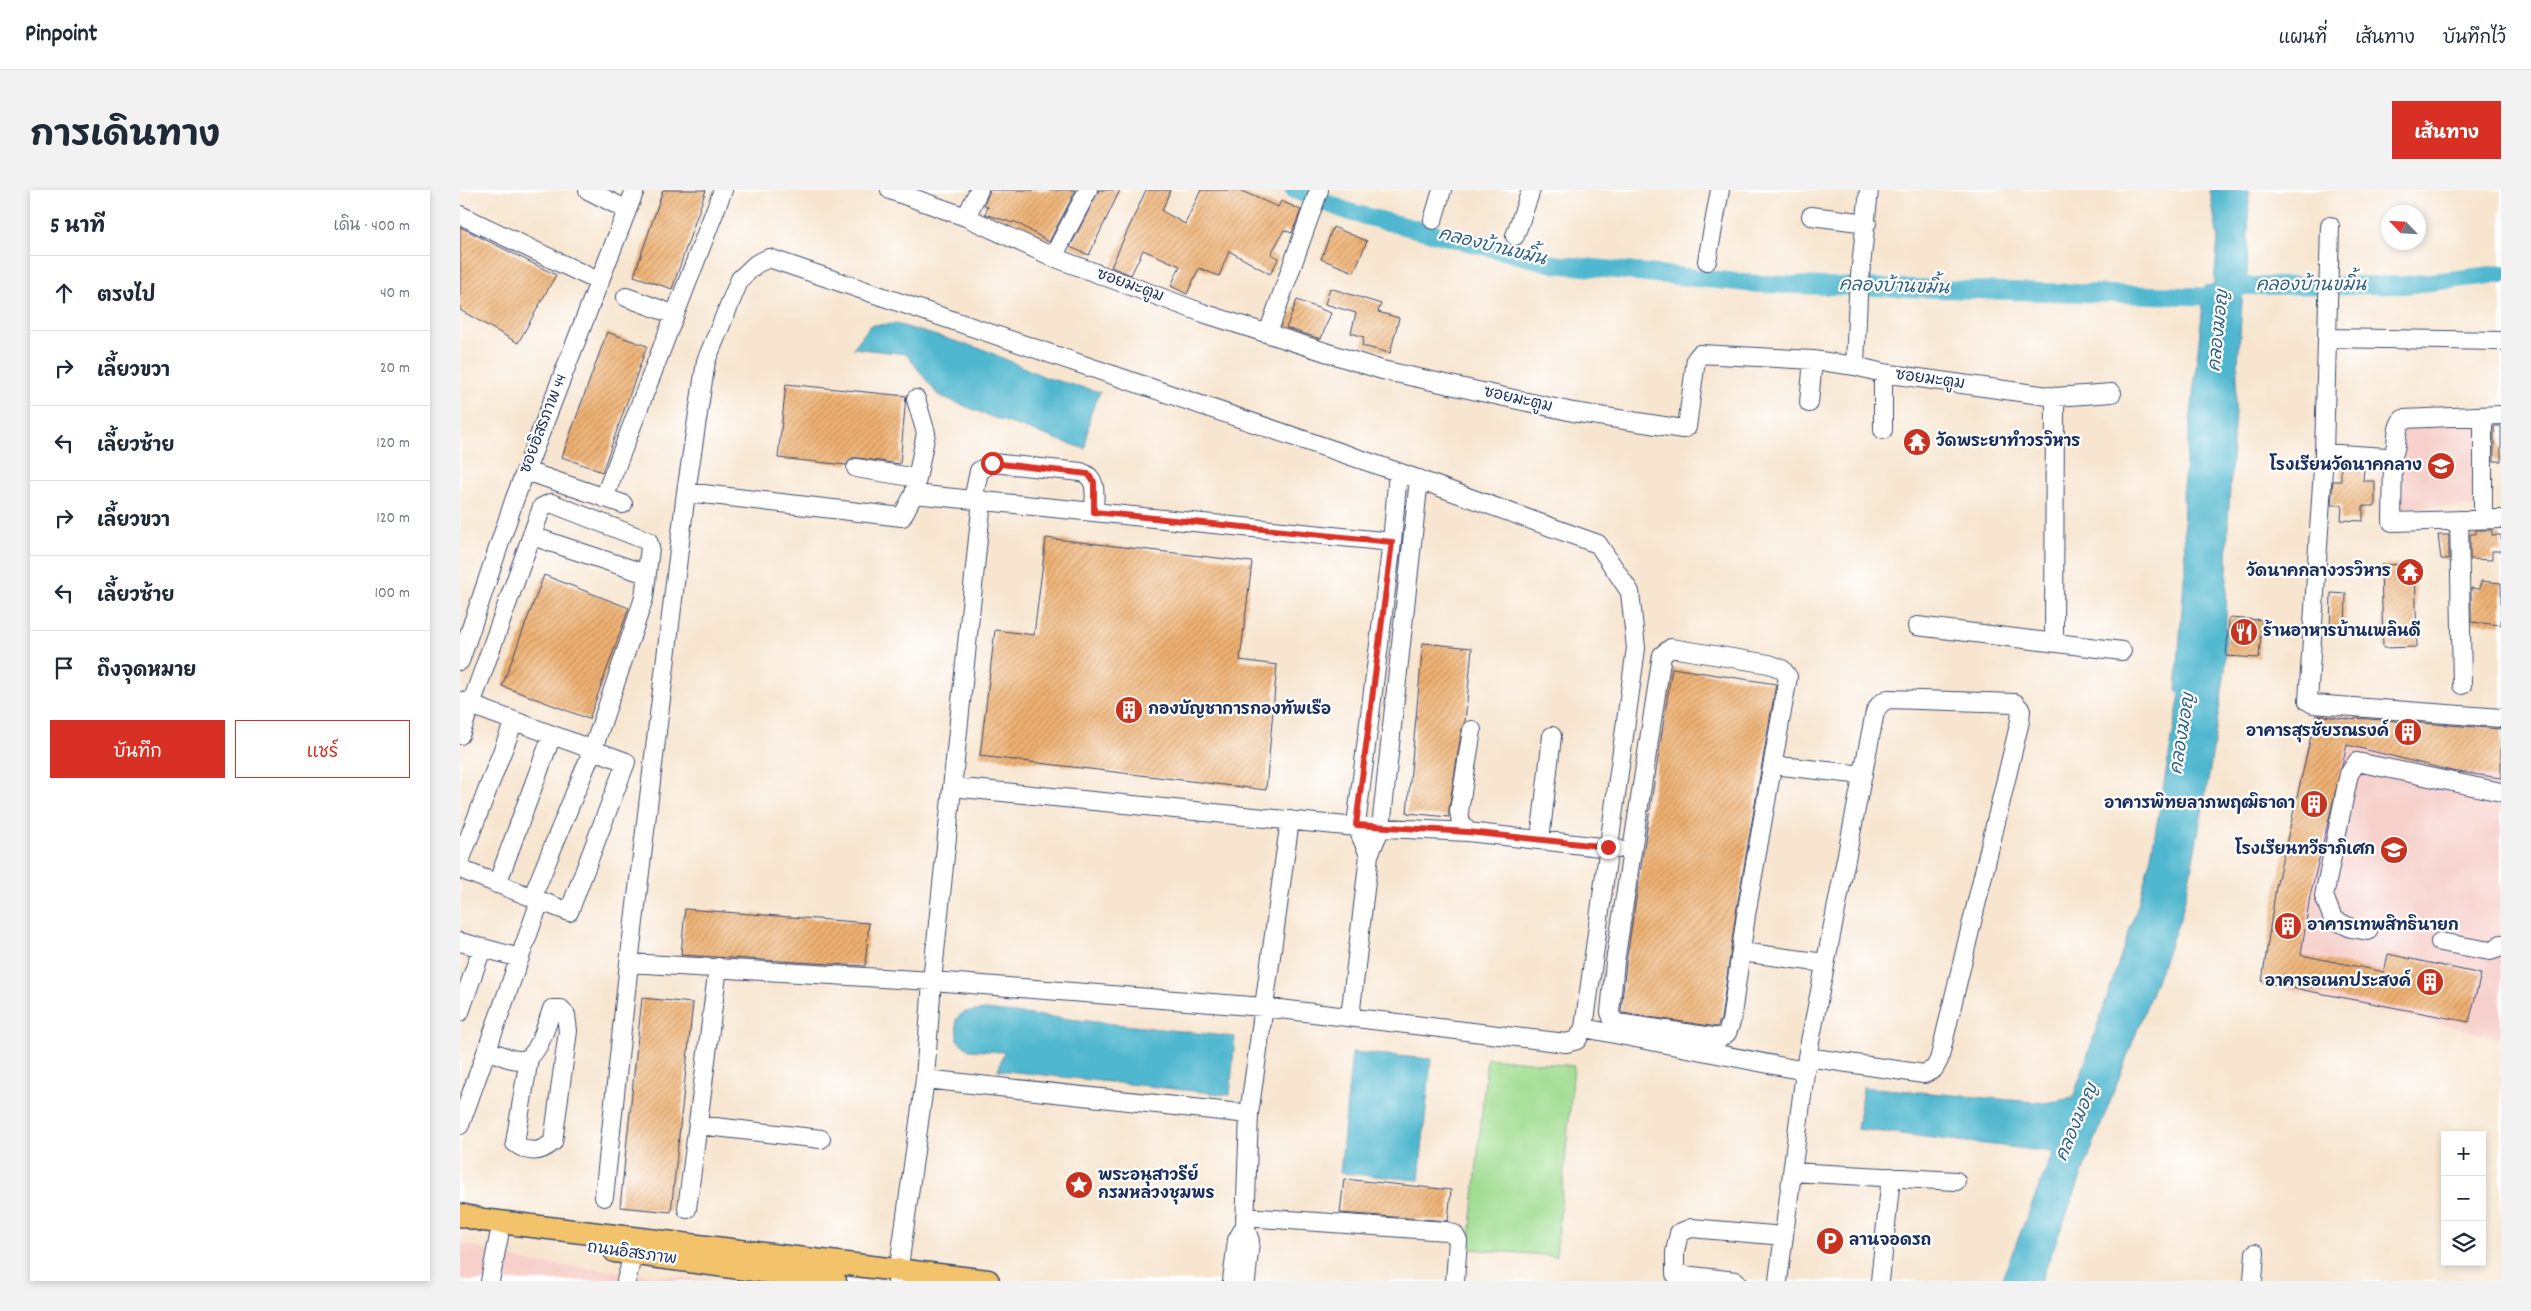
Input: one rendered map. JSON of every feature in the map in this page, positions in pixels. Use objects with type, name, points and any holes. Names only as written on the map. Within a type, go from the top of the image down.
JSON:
[{"type":"main road","points":[[460,1215],[482,1220],[897,1276],[988,1281]]},
{"type":"main road","name":"ถนนอิสรภาพ","points":[[460,1230],[834,1281]]},
{"type":"street","points":[[588,190],[627,210]]},
{"type":"street","name":"ซอยอิสรภาพ 44","points":[[460,661],[466,623],[635,190]]},
{"type":"street","points":[[604,498],[723,190]]},
{"type":"street","name":"ซอยมะตูม","points":[[890,190],[966,217],[1052,257],[1203,313],[1382,370],[1573,412],[1683,429],[1690,424],[1696,356],[1700,354],[1813,360],[1855,366],[1883,374],[2055,397],[2112,393]]},
{"type":"street","points":[[966,217],[979,190]]},
{"type":"street","points":[[1052,257],[1088,190]]},
{"type":"street","points":[[1268,333],[1319,190]]},
{"type":"street","points":[[1433,220],[1442,190]]},
{"type":"street","points":[[1515,236],[1531,190]]},
{"type":"street","points":[[1707,261],[1720,190]]},
{"type":"street","points":[[1855,366],[1858,295],[1867,223],[1868,190]]},
{"type":"street","points":[[460,215],[600,282]]},
{"type":"street","points":[[1811,216],[1867,223]]},
{"type":"street","points":[[2330,226],[2324,454],[2308,701],[2313,704],[2501,718]]},
{"type":"street","points":[[604,1198],[629,963],[686,492],[706,361],[740,279],[756,264],[769,258],[1398,472],[1598,544],[1630,592],[1636,648],[1584,1028],[1577,1040],[1566,1043],[1263,1007],[932,981],[629,963]]},
{"type":"street","points":[[626,297],[675,315]]},
{"type":"street","points":[[2328,338],[2501,341]]},
{"type":"street","points":[[1809,404],[1813,360]]},
{"type":"street","points":[[1883,374],[1883,430]]},
{"type":"street","points":[[2054,642],[2055,397]]},
{"type":"street","points":[[686,492],[902,517],[916,486],[926,433],[916,399]]},
{"type":"street","points":[[2501,415],[2403,419],[2398,424],[2396,449],[2393,455],[2392,522],[2501,519]]},
{"type":"street","points":[[2483,416],[2483,519]]},
{"type":"street","points":[[2324,454],[2386,457],[2393,455]]},
{"type":"street","points":[[897,1276],[925,1079],[932,981],[952,787],[979,471],[992,463],[1088,474],[1094,482],[1094,512]]},
{"type":"street","points":[[856,468],[916,486],[978,500],[1392,542]]},
{"type":"street","points":[[526,472],[623,504]]},
{"type":"street","points":[[1369,855],[1356,825],[1392,542],[1398,472]]},
{"type":"street","points":[[1350,1018],[1369,855],[1381,828],[1419,480]]},
{"type":"street","points":[[460,735],[465,703],[542,507],[551,503],[648,541],[650,548],[644,598],[592,749],[536,899],[520,958],[460,1125]]},
{"type":"street","points":[[1395,509],[1415,513]]},
{"type":"street","points":[[2460,520],[2462,685]]},
{"type":"street","points":[[532,536],[646,574]]},
{"type":"street","points":[[1918,626],[2122,651]]},
{"type":"street","points":[[1671,648],[1769,664],[1782,669],[1788,677],[1773,765],[1731,1022],[1724,1036],[1720,1038],[1617,1023],[1612,1018],[1610,1012],[1616,962],[1662,655],[1666,650],[1671,648]]},
{"type":"street","points":[[1584,1028],[1806,1064],[1924,1074],[1934,1068],[1939,1060],[2021,710],[2015,703],[1888,699],[1880,704],[1875,712],[1806,1064],[1778,1281]]},
{"type":"street","points":[[460,869],[569,912],[626,762],[465,703]]},
{"type":"street","points":[[460,861],[514,720]]},
{"type":"street","points":[[1468,832],[1461,823],[1459,811],[1472,730]]},
{"type":"street","points":[[497,884],[552,735]]},
{"type":"street","points":[[1540,840],[1552,736]]},
{"type":"street","points":[[2368,931],[2351,928],[2333,919],[2324,896],[2349,774],[2357,762],[2501,792]]},
{"type":"street","points":[[1773,765],[1863,775]]},
{"type":"street","points":[[952,787],[1381,828],[1468,832],[1632,851]]},
{"type":"street","points":[[1246,1281],[1250,1241],[1245,1222],[1250,1114],[1263,1007],[1290,820]]},
{"type":"street","points":[[460,942],[520,958]]},
{"type":"street","points":[[2440,942],[2490,951],[2499,948],[2501,944]]},
{"type":"street","points":[[460,1012],[482,948]]},
{"type":"street","points":[[1741,952],[1825,964]]},
{"type":"street","points":[[687,1209],[718,967]]},
{"type":"street","points":[[487,1050],[520,1060],[529,1058],[538,1046],[552,1009],[561,1009],[566,1015],[568,1031],[553,1142],[543,1150],[532,1152],[515,1143],[529,1058]]},
{"type":"street","points":[[925,1079],[1250,1114]]},
{"type":"street","points":[[698,1124],[821,1139]]},
{"type":"street","points":[[1792,1172],[1956,1180]]},
{"type":"street","points":[[1880,1281],[1891,1177]]},
{"type":"street","points":[[1232,1281],[1237,1240],[1245,1222]]},
{"type":"street","points":[[1245,1222],[1446,1231],[1454,1234],[1458,1241],[1455,1281]]},
{"type":"street","points":[[1736,1281],[1675,1274],[1675,1252],[1680,1233],[1690,1228],[1784,1236]]},
{"type":"street","points":[[490,1281],[499,1236]]},
{"type":"street","points":[[2253,1281],[2255,1253]]},
{"type":"street","points":[[626,1281],[633,1254]]},
{"type":"shaded area","name":"โรงเรียนวัดนาคกลาง","points":[[2403,421],[2478,422],[2480,507],[2402,507]]},
{"type":"shaded area","name":"โรงเรียนทวีธาภิเศก","points":[[2314,706],[2501,719],[2501,1038],[2261,984]]},
{"type":"shaded area","points":[[460,1243],[533,1263],[713,1281],[460,1281]]},
{"type":"green space","points":[[1487,1058],[1574,1066],[1556,1256],[1469,1249]]},
{"type":"water","name":"คลองมอญ","points":[[2210,190],[2249,190],[2247,274],[2243,286],[2228,520],[2225,671],[2209,775],[2191,871],[2181,916],[2041,1281],[2001,1281],[2053,1152],[1857,1129],[1863,1087],[2045,1103],[2073,1098],[2138,905],[2151,856],[2180,694],[2176,691],[2185,567],[2183,488],[2205,286],[2214,285],[2218,239]]},
{"type":"water","points":[[896,324],[985,350],[1047,378],[1100,392],[1090,415],[1085,449],[992,417],[938,395],[906,354],[853,348],[871,325]]},
{"type":"water","points":[[986,1010],[1235,1037],[1230,1095],[998,1070],[1004,1052],[969,1050],[957,1040],[956,1019],[964,1012]]},
{"type":"water","points":[[1352,1052],[1431,1059],[1419,1180],[1340,1173]]},
{"type":"building","points":[[663,190],[706,190],[672,289],[634,276]]},
{"type":"building","points":[[990,190],[1076,190],[1049,242],[1014,221],[1013,223],[985,214],[988,207],[984,205]]},
{"type":"building","points":[[1099,190],[1120,190],[1089,255],[1070,247]]},
{"type":"building","points":[[1146,190],[1170,190],[1162,211],[1185,224],[1201,190],[1239,190],[1278,207],[1281,201],[1301,210],[1292,233],[1284,230],[1271,254],[1279,258],[1270,274],[1229,251],[1219,276],[1199,268],[1187,294],[1171,286],[1180,266],[1143,250],[1131,275],[1111,267]]},
{"type":"building","points":[[460,227],[556,275],[518,343],[460,310]]},
{"type":"building","points":[[1333,227],[1367,241],[1354,272],[1321,259]]},
{"type":"building","points":[[1330,288],[1381,304],[1378,312],[1399,318],[1390,353],[1362,346],[1364,337],[1351,333],[1356,313],[1325,304]]},
{"type":"building","points":[[1297,300],[1331,313],[1321,339],[1286,328]]},
{"type":"building","points":[[607,332],[647,346],[602,472],[562,457]]},
{"type":"building","points":[[786,384],[906,396],[900,464],[858,458],[852,458],[846,465],[778,458]]},
{"type":"building","points":[[2494,426],[2501,426],[2501,461],[2494,461]]},
{"type":"building","points":[[2341,467],[2364,467],[2363,481],[2375,481],[2375,506],[2363,506],[2363,521],[2341,520],[2342,505],[2331,505],[2333,481],[2341,481]]},
{"type":"building","points":[[2476,530],[2492,530],[2492,535],[2501,535],[2501,551],[2492,551],[2492,560],[2470,559],[2470,534],[2476,534]]},
{"type":"building","points":[[2438,535],[2449,535],[2449,559],[2441,559]]},
{"type":"building","name":"กองบัญชาการกองทัพเรือ","points":[[1046,538],[1252,562],[1240,660],[1277,665],[1266,790],[980,756],[995,630],[1034,635]]},
{"type":"building","points":[[2415,564],[2417,647],[2383,648],[2381,565]]},
{"type":"building","points":[[544,575],[629,608],[589,719],[502,686]]},
{"type":"building","points":[[2481,581],[2501,583],[2501,625],[2471,622],[2471,588],[2480,589]]},
{"type":"building","points":[[2331,593],[2346,594],[2345,633],[2330,632]]},
{"type":"building","name":"ร้านอาหารบ้านเพลินดี","points":[[2229,618],[2262,620],[2259,658],[2226,656]]},
{"type":"building","points":[[1423,643],[1472,648],[1465,722],[1462,728],[1449,817],[1407,813]]},
{"type":"building","points":[[1672,668],[1776,684],[1736,913],[1721,1019],[1717,1027],[1622,1013],[1621,1011],[1626,963]]},
{"type":"building","points":[[2316,715],[2355,720],[2355,718],[2501,729],[2501,778],[2452,771],[2347,745],[2310,896],[2301,955],[2384,972],[2388,954],[2481,974],[2469,1022],[2262,982],[2276,887]]},
{"type":"building","points":[[685,909],[869,923],[865,966],[681,955]]},
{"type":"building","points":[[642,998],[693,1003],[671,1212],[620,1207]]},
{"type":"building","points":[[1344,1179],[1451,1190],[1448,1221],[1340,1213]]},
{"type":"waterway","name":"คลองบ้านขมิ้น","points":[[1294,190],[1349,212],[1554,264],[1758,284],[2224,297],[2243,286],[2404,285],[2501,274]]},
{"type":"place","name":"วัดพระยาทําวรวิหาร","points":[[1917,442]]},
{"type":"place","name":"โรงเรียนวัดนาคกลาง","points":[[2441,466]]},
{"type":"place","name":"วัดนาคกลางวรวิหาร","points":[[2410,572]]},
{"type":"place","name":"ร้านอาหารบ้านเพลินดี","points":[[2244,632]]},
{"type":"place","name":"กองบัญชาการกองทัพเรือ","points":[[1129,710]]},
{"type":"place","name":"อาคารสุรชัยรณรงค์","points":[[2408,732]]},
{"type":"place","name":"อาคารพิทยลาภพฤฒิธาดา","points":[[2314,804]]},
{"type":"place","name":"โรงเรียนทวีธาภิเศก","points":[[2394,850]]},
{"type":"place","name":"อาคารเทพสิทธินายก","points":[[2288,926]]},
{"type":"place","name":"อาคารอเนกประสงค์","points":[[2430,982]]},
{"type":"place","name":"พระอนุสาวรีย์ กรมหลวงชุมพร","points":[[1079,1185]]},
{"type":"place","name":"ลานจอดรถ","points":[[1830,1241]]},
{"type":"route","points":[[992,463],[1088,474],[1094,482],[1094,512],[1392,542],[1360,813],[1356,825],[1468,832],[1608,847]]}]
